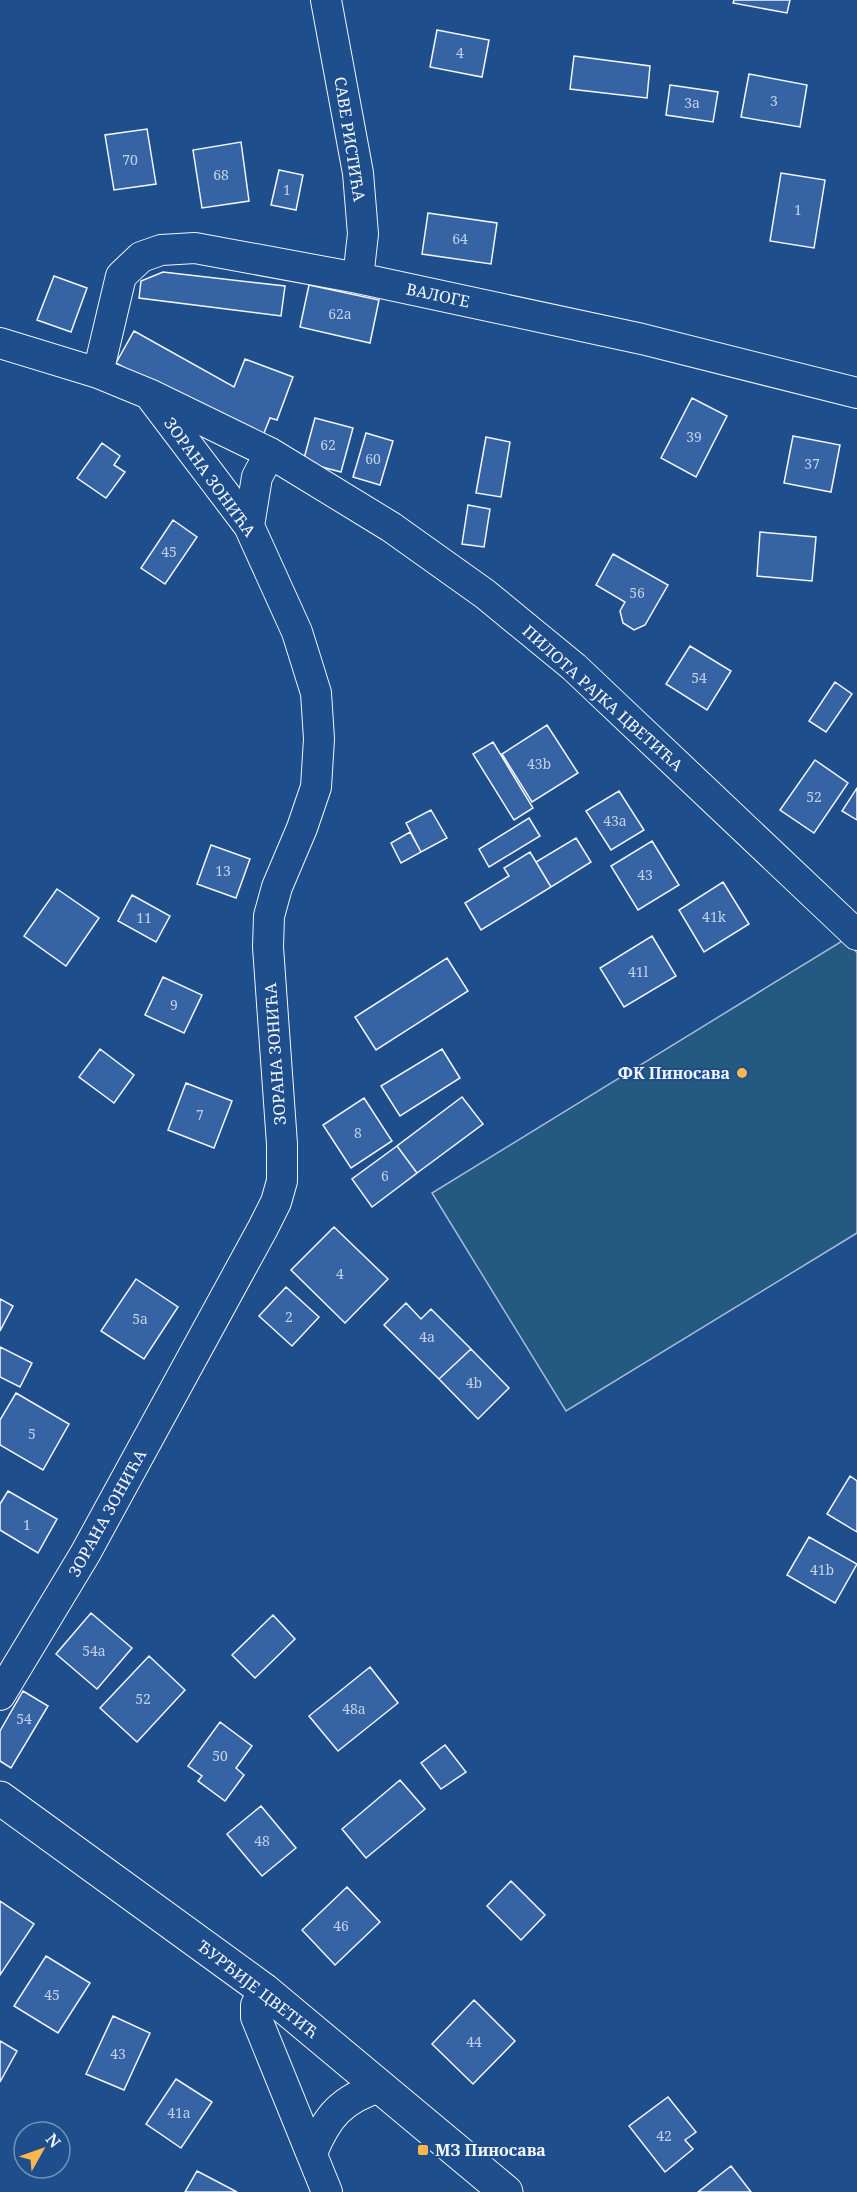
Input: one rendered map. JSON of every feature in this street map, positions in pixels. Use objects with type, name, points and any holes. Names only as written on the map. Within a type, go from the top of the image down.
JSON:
[{"type":"street","name":"САВЕ РИСТИЋА","points":[[326,0],[358,173],[363,234],[358,278]]},
{"type":"street","name":"ВАЛОГЕ","points":[[98,373],[121,276],[141,257],[161,249],[195,248],[358,278],[856,384]]},
{"type":"street","name":"ПИЛОТА РАЈКА ЦВЕТИЋА","points":[[0,344],[98,373],[149,394],[270,453],[391,527],[494,601],[574,667],[857,935]]},
{"type":"street","name":"ЗОРАНА ЗОНИЋА","points":[[0,1695],[86,1554],[263,1228],[276,1202],[282,1181],[282,1144],[268,947],[269,916],[277,886],[302,828],[316,787],[320,739],[316,693],[297,632],[249,526],[149,394]]},
{"type":"street","points":[[249,526],[257,477],[270,453]]},
{"type":"street","name":"ЂУРЂИЈЕ ЦВЕТИЋ","points":[[0,1798],[264,1990],[506,2192]]},
{"type":"street","points":[[264,1990],[256,2005],[256,2018],[327,2192]]},
{"type":"street","points":[[312,2152],[323,2127],[340,2107],[357,2094],[380,2087]]},
{"type":"shaded area","name":"ФК Пиносава","points":[[847,938],[857,953],[857,1233],[566,1411],[432,1193]]},
{"type":"building","points":[[734,0],[790,0],[787,13],[733,3]]},
{"type":"building","points":[[437,30],[489,40],[482,77],[430,67]]},
{"type":"building","points":[[574,56],[650,66],[647,98],[570,89]]},
{"type":"building","points":[[749,74],[807,85],[800,127],[741,117]]},
{"type":"building","points":[[670,85],[718,92],[713,122],[666,115]]},
{"type":"building","points":[[147,129],[156,184],[114,190],[105,135]]},
{"type":"building","points":[[241,142],[249,201],[202,208],[193,150]]},
{"type":"building","points":[[279,170],[303,175],[296,210],[271,205]]},
{"type":"building","points":[[781,173],[825,180],[814,248],[770,241]]},
{"type":"building","points":[[428,213],[497,223],[491,264],[422,254]]},
{"type":"building","points":[[163,272],[285,286],[281,316],[139,298],[141,281]]},
{"type":"building","points":[[54,276],[87,288],[71,332],[37,320]]},
{"type":"building","points":[[309,285],[379,300],[370,343],[300,327]]},
{"type":"building","points":[[134,331],[234,387],[245,359],[293,377],[277,420],[270,418],[262,438],[221,422],[116,363]]},
{"type":"building","points":[[692,398],[727,416],[696,477],[661,458]]},
{"type":"building","points":[[315,418],[353,428],[341,472],[303,462]]},
{"type":"building","points":[[366,433],[393,441],[380,485],[353,477]]},
{"type":"building","points":[[793,436],[840,445],[831,492],[784,483]]},
{"type":"building","points":[[486,437],[510,442],[501,497],[476,493]]},
{"type":"building","points":[[102,443],[120,456],[114,465],[125,472],[106,498],[77,478]]},
{"type":"building","points":[[468,505],[490,509],[484,547],[462,544]]},
{"type":"building","points":[[173,520],[197,537],[165,584],[141,568]]},
{"type":"building","points":[[760,532],[816,537],[812,581],[757,576]]},
{"type":"building","points":[[613,554],[668,585],[645,625],[634,630],[623,623],[620,611],[625,602],[596,585]]},
{"type":"building","points":[[690,646],[731,671],[707,710],[666,684]]},
{"type":"building","points":[[835,682],[852,694],[826,732],[809,721]]},
{"type":"building","points":[[547,725],[578,773],[532,802],[502,754]]},
{"type":"building","points":[[493,742],[533,808],[514,820],[473,754]]},
{"type":"building","points":[[815,760],[848,783],[814,833],[780,810]]},
{"type":"building","points":[[857,788],[857,820],[842,811]]},
{"type":"building","points":[[619,791],[644,830],[611,850],[586,811]]},
{"type":"building","points":[[431,810],[447,838],[421,852],[406,823]]},
{"type":"building","points":[[529,818],[540,836],[489,867],[479,849]]},
{"type":"building","points":[[410,832],[421,852],[401,863],[391,843]]},
{"type":"building","points":[[576,838],[591,862],[551,887],[536,862]]},
{"type":"building","points":[[652,841],[679,885],[638,910],[611,866]]},
{"type":"building","points":[[211,845],[250,859],[236,898],[197,884]]},
{"type":"building","points":[[530,852],[551,887],[481,930],[465,903],[509,876],[504,868]]},
{"type":"building","points":[[723,882],[749,924],[704,952],[679,910]]},
{"type":"building","points":[[57,889],[99,918],[66,966],[24,936]]},
{"type":"building","points":[[132,895],[170,916],[156,942],[118,921]]},
{"type":"building","points":[[652,936],[676,976],[624,1007],[600,968]]},
{"type":"building","points":[[447,958],[468,991],[376,1050],[355,1017]]},
{"type":"building","points":[[163,977],[202,995],[184,1033],[145,1015]]},
{"type":"building","points":[[100,1049],[134,1075],[114,1103],[79,1077]]},
{"type":"building","points":[[442,1049],[460,1078],[400,1116],[381,1086]]},
{"type":"building","points":[[186,1083],[232,1101],[214,1148],[168,1130]]},
{"type":"building","points":[[462,1097],[483,1124],[417,1173],[397,1146]]},
{"type":"building","points":[[364,1098],[392,1141],[351,1168],[323,1125]]},
{"type":"building","points":[[397,1146],[417,1173],[372,1207],[352,1179]]},
{"type":"building","points":[[334,1227],[388,1279],[345,1323],[291,1270]]},
{"type":"building","points":[[136,1279],[178,1307],[144,1359],[101,1331]]},
{"type":"building","points":[[286,1287],[319,1317],[292,1346],[259,1316]]},
{"type":"building","points":[[0,1299],[13,1306],[0,1331]]},
{"type":"building","points":[[406,1303],[421,1319],[431,1309],[471,1349],[439,1379],[384,1325]]},
{"type":"building","points":[[0,1347],[32,1363],[20,1387],[0,1377]]},
{"type":"building","points":[[471,1349],[509,1388],[478,1419],[439,1379]]},
{"type":"building","points":[[16,1393],[69,1424],[43,1470],[0,1445],[0,1420]]},
{"type":"building","points":[[850,1476],[857,1481],[857,1532],[827,1514]]},
{"type":"building","points":[[8,1491],[57,1519],[38,1553],[0,1530],[0,1504]]},
{"type":"building","points":[[809,1537],[857,1564],[835,1603],[787,1575]]},
{"type":"building","points":[[91,1613],[132,1648],[97,1689],[56,1654]]},
{"type":"building","points":[[273,1615],[295,1639],[255,1678],[232,1655]]},
{"type":"building","points":[[149,1656],[185,1690],[137,1742],[100,1708]]},
{"type":"building","points":[[370,1667],[398,1703],[338,1751],[309,1716]]},
{"type":"building","points":[[23,1691],[48,1706],[11,1768],[0,1761],[0,1731]]},
{"type":"building","points":[[220,1722],[252,1746],[236,1768],[244,1775],[225,1801],[198,1781],[202,1776],[188,1766]]},
{"type":"building","points":[[445,1745],[466,1772],[441,1789],[421,1763]]},
{"type":"building","points":[[400,1780],[425,1809],[366,1858],[342,1829]]},
{"type":"building","points":[[261,1806],[296,1848],[262,1876],[227,1834]]},
{"type":"building","points":[[511,1881],[545,1915],[521,1940],[487,1906]]},
{"type":"building","points":[[347,1887],[380,1922],[335,1965],[302,1930]]},
{"type":"building","points":[[0,1901],[34,1924],[0,1975]]},
{"type":"building","points":[[46,1956],[90,1983],[58,2033],[14,2006]]},
{"type":"building","points":[[474,2000],[515,2041],[473,2084],[432,2044]]},
{"type":"building","points":[[113,2016],[150,2033],[124,2090],[86,2074]]},
{"type":"building","points":[[0,2041],[17,2051],[0,2082]]},
{"type":"building","points":[[176,2079],[212,2102],[181,2148],[146,2124]]},
{"type":"building","points":[[668,2097],[696,2132],[685,2140],[693,2149],[665,2172],[629,2126]]},
{"type":"building","points":[[731,2166],[751,2192],[698,2192]]},
{"type":"building","points":[[197,2171],[237,2192],[185,2192]]},
{"type":"place","name":"ФК Пиносава","points":[[742,1073]]},
{"type":"place","name":"МЗ Пиносава","points":[[423,2150]]}]
